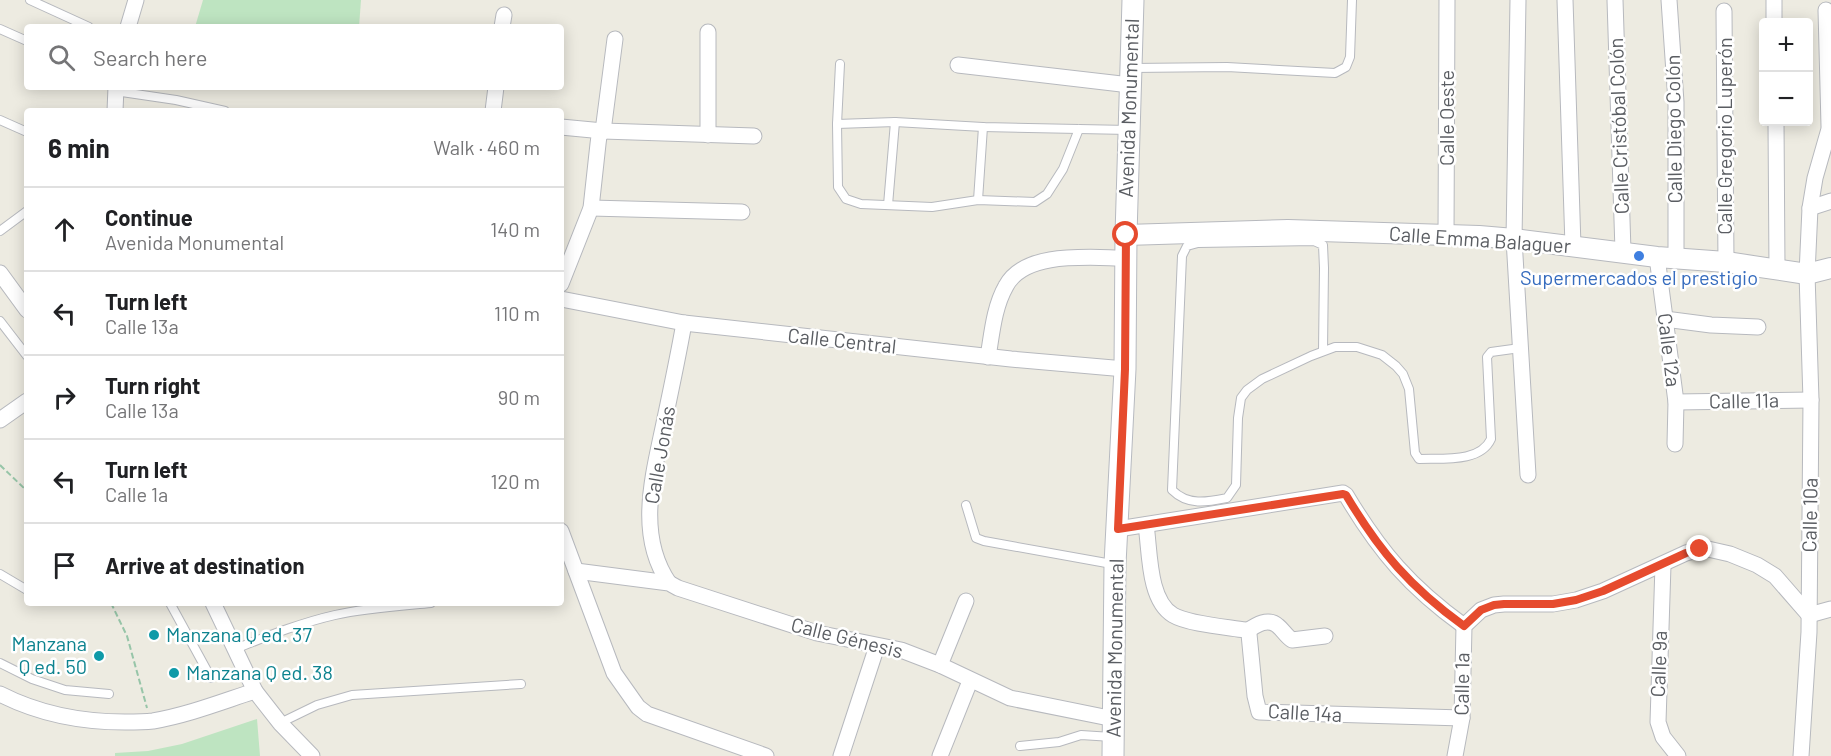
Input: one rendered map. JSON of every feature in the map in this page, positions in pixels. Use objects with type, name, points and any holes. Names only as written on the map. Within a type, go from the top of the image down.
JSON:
[{"type":"main road","name":"Avenida Monumental","points":[[1113,738],[1115,564],[1125,369],[1126,235],[1133,0]]},
{"type":"street","points":[[129,24],[136,0]]},
{"type":"street","name":"Calle Oeste","points":[[1446,235],[1447,0]]},
{"type":"street","points":[[1518,0],[1514,239],[1528,475]]},
{"type":"street","points":[[1565,0],[1573,246]]},
{"type":"street","name":"Calle Cristóbal Colón","points":[[1615,0],[1623,251]]},
{"type":"street","name":"Calle Diego Colón","points":[[1667,257],[1676,102],[1669,0]]},
{"type":"street","points":[[1774,0],[1774,18]]},
{"type":"street","name":"Calle 10a","points":[[1801,756],[1809,615],[1811,400],[1807,274],[1810,208],[1815,178],[1829,132],[1826,10]]},
{"type":"street","name":"Calle Gregorio Luperón","points":[[1724,11],[1726,262]]},
{"type":"street","points":[[708,32],[708,135]]},
{"type":"street","points":[[564,276],[591,208],[599,136],[603,131],[615,39]]},
{"type":"street","points":[[958,65],[1130,76]]},
{"type":"street","points":[[116,90],[116,108]]},
{"type":"street","points":[[493,108],[496,90]]},
{"type":"street","points":[[1776,126],[1777,268]]},
{"type":"street","points":[[564,127],[603,131],[754,136]]},
{"type":"street","points":[[1810,208],[1831,201]]},
{"type":"street","points":[[591,208],[742,212]]},
{"type":"street","name":"Calle Emma Balaguer","points":[[1126,235],[1288,230],[1446,235],[1514,239],[1777,268],[1807,274],[1831,268]]},
{"type":"street","name":"Calle 12a","points":[[1667,257],[1665,319],[1676,402],[1675,444]]},
{"type":"street","points":[[988,357],[999,300],[1007,283],[1024,268],[1051,258],[1126,258]]},
{"type":"street","points":[[0,273],[24,306]]},
{"type":"street","name":"Calle Central","points":[[564,299],[684,323],[988,357],[1125,369]]},
{"type":"street","points":[[1665,319],[1711,325],[1758,327]]},
{"type":"street","name":"Calle Jonás","points":[[669,583],[660,570],[654,549],[649,506],[656,458],[684,323]]},
{"type":"street","name":"Calle 11a","points":[[1676,402],[1811,400]]},
{"type":"street","points":[[0,420],[24,403]]},
{"type":"street","points":[[1118,529],[1343,494],[1346,495],[1375,541],[1404,576],[1435,605],[1464,626]]},
{"type":"street","points":[[1146,525],[1154,586],[1164,608],[1175,616],[1247,631],[1255,625],[1266,622],[1278,625],[1292,640],[1325,636]]},
{"type":"street","points":[[564,539],[614,673],[638,707],[647,714],[766,756]]},
{"type":"street","name":"Calle 1a","points":[[1458,755],[1462,718],[1464,626],[1481,610],[1504,604],[1563,603],[1603,591],[1686,553],[1700,549],[1730,554],[1767,570],[1809,615]]},
{"type":"street","name":"Calle 9a","points":[[1663,565],[1658,722],[1663,737],[1678,756]]},
{"type":"street","name":"Calle Génesis","points":[[576,572],[669,583],[678,588],[817,633],[901,651],[940,665],[1010,698],[1113,738]]},
{"type":"street","points":[[940,665],[966,601]]},
{"type":"street","points":[[214,606],[255,691],[280,723],[312,756]]},
{"type":"street","points":[[1809,615],[1831,609]]},
{"type":"street","name":"Calle 14a","points":[[1247,631],[1259,712],[1462,718]]},
{"type":"street","points":[[841,756],[877,646]]},
{"type":"street","points":[[940,756],[970,681]]},
{"type":"street","points":[[0,694],[45,713],[112,722],[151,721],[184,714],[255,691]]},
{"type":"lane","points":[[30,0],[82,24]]},
{"type":"lane","points":[[1130,76],[1227,67],[1335,73],[1346,66],[1350,57],[1352,0]]},
{"type":"lane","points":[[0,29],[24,40]]},
{"type":"lane","points":[[840,64],[837,124],[838,187],[846,199],[861,204],[933,207],[978,200],[1035,202],[1047,194],[1063,169],[1079,129]]},
{"type":"lane","points":[[121,90],[212,108]]},
{"type":"lane","points":[[0,120],[24,131]]},
{"type":"lane","points":[[837,124],[895,122],[983,127],[1129,130]]},
{"type":"lane","points":[[888,205],[895,122]]},
{"type":"lane","points":[[978,200],[983,127]]},
{"type":"lane","points":[[0,231],[24,213]]},
{"type":"lane","points":[[1323,351],[1323,245],[1314,242],[1198,243],[1187,246],[1182,256],[1172,490],[1179,497],[1203,502],[1227,498],[1236,485],[1238,418],[1241,398],[1247,390],[1262,380],[1335,347],[1357,347],[1382,355],[1403,374],[1409,389],[1415,453],[1419,459],[1456,458],[1478,453],[1487,447],[1491,439],[1487,357],[1491,352],[1520,348]]},
{"type":"lane","points":[[0,321],[24,352]]},
{"type":"lane","points":[[966,505],[976,538],[1115,564]]},
{"type":"lane","points":[[0,574],[24,588]]},
{"type":"lane","points":[[172,606],[210,678]]},
{"type":"lane","points":[[235,649],[294,626],[337,614],[399,606]]},
{"type":"lane","points":[[0,663],[32,679],[65,690],[109,694]]},
{"type":"lane","points":[[280,723],[317,705],[352,695],[521,684]]},
{"type":"lane","points":[[1020,746],[1059,742],[1081,735],[1113,738]]},
{"type":"path","points":[[0,465],[24,488]]},
{"type":"path","points":[[112,606],[127,636],[151,721]]},
{"type":"green space","points":[[203,0],[361,0],[359,24],[196,24]]},
{"type":"green space","points":[[257,719],[260,756],[115,756],[115,753],[148,751],[182,744]]},
{"type":"place","name":"Supermercados el prestigio","points":[[1639,256]]},
{"type":"place","name":"Manzana Q ed. 37","points":[[154,635]]},
{"type":"place","name":"Manzana Q ed. 50","points":[[99,656]]},
{"type":"place","name":"Manzana Q ed. 38","points":[[174,673]]},
{"type":"route","points":[[1126,235],[1125,369],[1118,529],[1343,494],[1346,495],[1375,541],[1404,576],[1435,605],[1464,626],[1481,610],[1494,605],[1542,605],[1576,600],[1603,591],[1686,553],[1700,549]]}]
